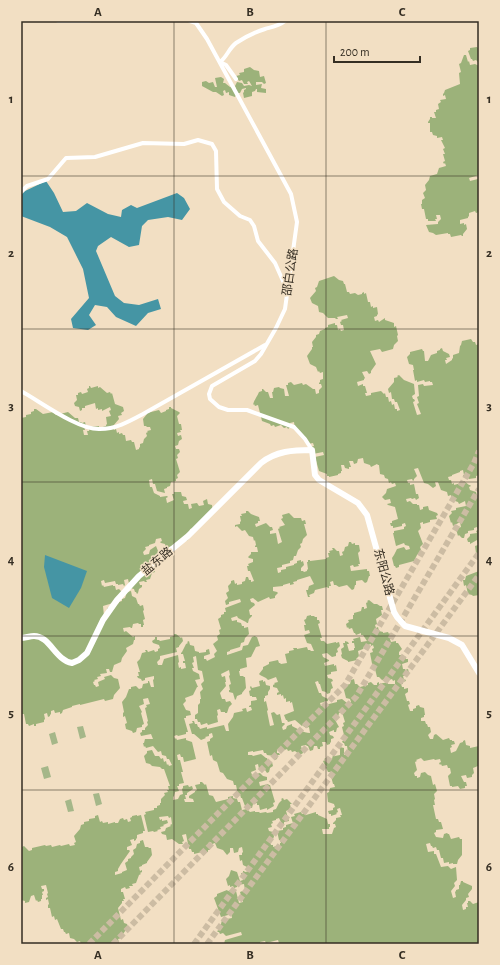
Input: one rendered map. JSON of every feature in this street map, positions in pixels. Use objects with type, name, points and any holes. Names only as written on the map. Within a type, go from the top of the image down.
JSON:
[{"type":"highway","name":"盐东路","points":[[21,638],[34,636],[39,637],[45,641],[61,660],[72,663],[79,660],[87,653],[103,620],[117,600],[135,580],[159,558],[188,536],[261,463],[277,453],[292,450],[312,450]]},
{"type":"highway","name":"东阳公路","points":[[312,450],[315,476],[319,480],[358,503],[367,515],[396,617],[405,626],[449,638],[462,645],[479,673]]},
{"type":"street","points":[[58,21],[89,21]]},
{"type":"street","name":"邵白公路","points":[[190,21],[196,23],[207,39],[291,194],[297,222],[285,309],[266,345],[255,361],[212,386],[209,394],[210,399],[219,407],[228,410],[247,410],[294,426],[312,450]]},
{"type":"street","points":[[236,79],[226,65],[220,62],[235,44],[257,32],[279,25],[285,21]]},
{"type":"street","points":[[21,192],[27,186],[48,179],[66,158],[95,157],[143,143],[184,144],[198,140],[212,144],[216,151],[217,188],[224,202],[240,216],[250,220],[254,226],[258,241],[275,263],[287,290]]},
{"type":"street","points":[[21,390],[72,421],[87,428],[112,428],[127,423],[266,345]]},
{"type":"green space","points":[[477,47],[479,49],[479,63],[476,60],[473,61],[471,59],[468,51],[470,48]]},
{"type":"green space","points":[[464,55],[466,55],[470,65],[475,64],[479,66],[479,175],[469,178],[470,181],[478,179],[479,212],[476,213],[475,211],[469,213],[468,218],[460,220],[460,224],[466,224],[467,229],[463,236],[451,237],[448,233],[436,235],[429,232],[426,225],[438,224],[441,219],[440,215],[436,215],[436,221],[428,221],[421,204],[422,200],[425,198],[423,193],[426,190],[425,185],[430,176],[437,174],[439,168],[446,166],[443,162],[445,161],[443,154],[445,154],[443,149],[445,148],[441,140],[443,140],[442,137],[437,138],[437,136],[430,132],[430,123],[428,122],[430,117],[436,118],[434,112],[439,109],[438,104],[441,102],[440,100],[446,99],[445,95],[443,96],[445,90],[460,84],[459,73],[461,72],[459,64],[461,63]]},
{"type":"green space","points":[[250,67],[259,71],[260,77],[264,76],[266,83],[256,82],[256,85],[262,84],[261,88],[266,89],[266,93],[257,92],[256,89],[252,92],[252,96],[244,98],[243,93],[246,88],[242,89],[240,93],[237,93],[235,97],[229,95],[229,92],[226,93],[225,90],[223,91],[224,95],[222,96],[202,86],[202,82],[206,81],[209,83],[213,82],[215,87],[217,87],[215,78],[221,77],[224,79],[223,83],[236,89],[235,86],[237,82],[242,83],[244,86],[252,86],[249,81],[247,82],[248,84],[244,84],[242,80],[239,81],[236,76],[240,75],[239,73],[244,72],[244,69]]},
{"type":"green space","points":[[334,276],[343,281],[347,292],[350,294],[355,293],[358,295],[364,292],[364,294],[366,293],[371,307],[377,307],[378,314],[374,317],[375,321],[378,320],[379,322],[385,318],[385,320],[394,323],[394,327],[396,326],[398,341],[394,345],[393,349],[382,352],[380,349],[370,351],[376,364],[371,373],[369,374],[367,371],[362,372],[365,378],[364,380],[357,382],[358,386],[363,384],[363,386],[365,386],[367,393],[365,393],[366,396],[371,395],[371,393],[381,391],[384,394],[385,393],[389,402],[391,401],[392,405],[394,404],[397,411],[400,410],[397,402],[392,399],[391,392],[389,393],[388,389],[394,382],[394,378],[398,377],[397,376],[399,375],[404,380],[414,384],[415,394],[412,396],[415,401],[413,402],[417,415],[421,414],[417,404],[419,403],[417,397],[419,396],[418,385],[433,385],[430,381],[415,381],[413,365],[409,364],[407,357],[410,352],[422,349],[424,351],[425,361],[428,361],[431,355],[437,353],[437,351],[442,348],[443,351],[449,354],[450,357],[446,358],[446,364],[452,360],[453,355],[459,353],[462,341],[471,339],[476,345],[479,344],[479,475],[476,476],[476,478],[469,479],[466,476],[463,477],[463,470],[448,477],[454,485],[464,481],[470,485],[470,490],[476,492],[479,499],[479,556],[478,553],[476,553],[475,546],[478,545],[477,540],[470,544],[467,539],[470,534],[477,533],[477,527],[474,528],[474,530],[468,531],[464,538],[462,538],[459,535],[458,536],[456,529],[461,527],[460,522],[453,526],[449,516],[452,513],[451,511],[456,510],[456,508],[466,506],[465,501],[459,504],[458,502],[452,500],[451,495],[448,496],[447,492],[441,490],[438,482],[435,482],[436,486],[433,488],[424,483],[418,468],[414,469],[417,476],[414,480],[407,480],[410,485],[414,484],[416,494],[418,494],[419,498],[416,500],[415,498],[406,499],[407,502],[410,501],[413,504],[419,505],[420,510],[423,509],[423,507],[428,506],[429,510],[437,513],[438,515],[436,516],[437,519],[430,520],[430,522],[423,524],[423,522],[420,523],[421,528],[418,531],[423,544],[420,547],[421,550],[414,561],[399,565],[399,567],[396,568],[392,558],[397,549],[404,547],[406,550],[410,549],[409,546],[405,545],[404,543],[396,546],[393,533],[394,531],[404,529],[406,526],[405,523],[402,524],[402,526],[393,528],[393,526],[391,526],[390,523],[392,523],[392,521],[398,519],[395,507],[387,504],[391,503],[390,499],[385,500],[382,497],[386,493],[387,489],[396,486],[395,483],[389,483],[388,479],[385,478],[384,475],[380,474],[379,465],[377,464],[371,467],[370,465],[364,463],[363,458],[358,459],[357,463],[354,464],[353,461],[349,461],[351,467],[349,467],[349,469],[345,468],[344,465],[341,465],[342,471],[338,475],[327,476],[327,474],[319,471],[315,457],[324,455],[323,452],[313,454],[311,447],[314,446],[313,443],[308,444],[295,429],[294,422],[290,423],[291,426],[288,429],[287,427],[284,428],[281,425],[275,427],[274,425],[271,426],[270,424],[262,421],[258,405],[253,405],[262,389],[268,392],[270,398],[273,398],[272,392],[274,388],[279,387],[284,389],[285,396],[289,396],[286,385],[291,382],[294,385],[302,383],[303,385],[306,384],[315,389],[316,394],[319,393],[319,390],[322,387],[319,383],[320,380],[323,379],[323,372],[318,372],[316,367],[310,364],[307,356],[313,347],[312,342],[316,335],[328,327],[328,325],[335,323],[338,330],[344,330],[343,325],[341,325],[340,322],[342,321],[341,320],[348,318],[347,315],[337,317],[338,319],[328,318],[323,313],[319,312],[318,306],[312,303],[310,298],[316,291],[315,288],[317,287],[319,281]]},
{"type":"green space","points":[[89,386],[91,388],[98,386],[98,388],[100,387],[107,393],[112,393],[115,404],[123,407],[124,411],[121,413],[122,415],[118,416],[119,419],[113,426],[114,430],[116,429],[117,433],[119,432],[119,434],[122,433],[125,435],[126,441],[131,440],[134,442],[136,450],[139,449],[140,444],[143,443],[147,436],[147,431],[151,430],[150,427],[144,426],[143,419],[147,413],[159,410],[161,413],[171,407],[180,413],[177,416],[182,430],[180,430],[181,432],[177,433],[178,436],[181,435],[182,439],[179,441],[178,445],[175,446],[180,452],[177,455],[178,458],[176,459],[180,472],[177,475],[178,478],[176,481],[171,482],[170,486],[164,489],[165,493],[157,491],[152,479],[149,480],[150,487],[152,487],[154,493],[160,497],[167,496],[167,503],[174,500],[172,494],[174,494],[174,492],[181,492],[182,496],[186,497],[187,500],[183,501],[184,504],[188,504],[189,509],[192,508],[191,504],[197,503],[199,506],[204,505],[203,501],[207,499],[208,504],[212,505],[213,512],[199,527],[190,529],[188,540],[183,543],[169,547],[168,549],[167,547],[166,548],[165,544],[160,542],[162,541],[161,538],[156,539],[155,543],[145,547],[146,549],[143,552],[144,555],[149,554],[150,550],[156,546],[160,556],[157,557],[157,566],[152,568],[155,572],[152,573],[150,579],[146,580],[147,582],[139,582],[142,587],[139,589],[137,594],[134,589],[130,588],[128,579],[124,580],[124,586],[123,584],[116,584],[115,581],[105,583],[104,580],[101,581],[102,586],[113,585],[115,586],[116,590],[119,589],[122,592],[113,603],[103,606],[104,616],[109,613],[107,608],[116,606],[116,604],[125,598],[127,592],[131,591],[132,596],[136,598],[138,604],[140,606],[143,605],[145,619],[143,620],[143,627],[141,627],[141,624],[138,623],[133,624],[132,628],[123,628],[124,632],[126,631],[133,637],[135,636],[133,644],[126,648],[127,651],[121,662],[114,665],[112,672],[110,672],[109,669],[106,669],[107,673],[100,674],[101,676],[97,677],[98,679],[94,680],[95,681],[93,682],[96,687],[99,686],[98,682],[105,679],[104,677],[111,675],[118,679],[120,688],[114,695],[113,699],[105,701],[104,699],[72,706],[63,710],[60,714],[60,712],[55,713],[54,710],[51,711],[50,716],[48,717],[47,713],[44,714],[44,722],[36,724],[36,726],[34,726],[34,724],[29,726],[26,724],[24,714],[21,714],[21,418],[31,414],[34,409],[43,414],[53,412],[56,415],[68,412],[75,418],[78,418],[79,422],[85,422],[85,430],[83,430],[84,435],[88,435],[87,431],[89,431],[90,427],[99,426],[99,428],[106,426],[106,417],[111,416],[109,411],[111,410],[110,407],[102,411],[102,409],[98,410],[98,408],[96,409],[95,403],[85,406],[85,408],[82,408],[80,411],[79,407],[75,406],[74,403],[77,400],[76,395],[81,392],[82,394],[88,392],[87,389]]},
{"type":"green space","points":[[246,511],[259,517],[260,521],[255,524],[256,527],[266,523],[272,527],[273,530],[270,531],[270,534],[276,533],[278,544],[282,542],[278,529],[280,528],[279,527],[285,525],[281,519],[283,518],[282,515],[289,513],[294,518],[301,518],[302,521],[305,520],[306,524],[304,524],[307,535],[300,544],[301,547],[290,563],[277,568],[278,573],[281,572],[281,570],[286,569],[286,567],[294,565],[297,561],[301,560],[301,562],[303,561],[304,565],[301,568],[301,571],[307,571],[308,560],[326,559],[329,557],[329,551],[333,550],[332,548],[339,551],[340,556],[343,555],[342,552],[344,551],[345,547],[348,546],[349,542],[351,542],[352,544],[355,543],[355,545],[359,545],[360,551],[358,553],[360,564],[358,564],[359,566],[354,567],[353,565],[350,566],[351,571],[367,569],[370,576],[365,583],[362,580],[356,581],[356,585],[352,590],[347,585],[339,587],[334,585],[333,581],[330,582],[331,586],[329,586],[329,588],[327,587],[315,590],[314,593],[309,595],[310,597],[308,597],[306,590],[308,590],[309,586],[314,584],[310,576],[293,582],[294,584],[290,585],[290,583],[283,586],[273,587],[273,591],[278,593],[275,598],[270,599],[269,597],[258,602],[253,598],[250,599],[255,605],[249,610],[250,615],[252,616],[248,623],[237,616],[231,618],[232,621],[237,620],[237,622],[241,623],[244,628],[248,627],[249,634],[245,638],[244,642],[241,643],[240,647],[230,650],[227,652],[227,655],[242,650],[243,646],[248,645],[252,637],[255,636],[257,637],[260,646],[256,647],[251,657],[246,658],[247,667],[240,669],[239,671],[240,676],[245,677],[246,688],[242,694],[237,696],[235,700],[233,693],[229,692],[229,685],[231,684],[229,670],[221,674],[222,677],[225,676],[226,682],[226,686],[220,693],[222,699],[225,699],[226,702],[230,701],[232,704],[227,713],[221,712],[220,709],[217,710],[218,722],[208,725],[207,723],[201,725],[197,719],[195,719],[201,699],[200,692],[203,689],[201,684],[204,681],[202,671],[198,670],[196,656],[193,657],[194,662],[192,663],[194,668],[192,668],[193,671],[199,674],[200,679],[195,680],[198,687],[193,695],[185,698],[186,701],[183,704],[186,710],[190,711],[191,715],[184,718],[188,732],[186,732],[186,734],[174,736],[177,740],[186,738],[186,740],[192,742],[196,759],[184,762],[183,757],[181,757],[180,754],[177,755],[183,772],[181,772],[184,783],[177,786],[179,791],[175,792],[173,800],[178,799],[180,795],[183,794],[183,786],[188,785],[189,787],[192,786],[193,789],[185,795],[185,802],[194,802],[193,799],[189,798],[189,796],[197,790],[195,785],[200,784],[200,782],[205,785],[206,784],[209,795],[213,796],[216,802],[233,796],[233,798],[240,802],[242,810],[247,809],[250,812],[273,812],[282,800],[281,799],[287,799],[292,804],[290,804],[291,809],[286,811],[289,821],[282,824],[279,818],[276,819],[272,821],[272,827],[268,828],[269,831],[273,832],[274,837],[270,842],[273,847],[280,845],[281,843],[277,831],[283,830],[286,825],[293,823],[291,817],[295,816],[294,814],[301,812],[302,814],[305,813],[306,815],[316,812],[316,814],[327,819],[330,827],[329,829],[322,829],[323,834],[332,834],[334,828],[336,827],[333,823],[336,818],[341,817],[340,815],[342,815],[340,808],[337,809],[337,814],[331,816],[331,814],[329,814],[328,811],[333,810],[335,807],[334,804],[328,802],[327,793],[329,792],[330,788],[335,787],[330,772],[328,772],[323,761],[326,758],[327,760],[332,759],[334,754],[335,756],[340,755],[340,747],[344,748],[344,755],[347,755],[347,746],[345,746],[342,741],[344,741],[344,735],[342,727],[344,726],[343,723],[345,722],[342,712],[339,713],[338,717],[334,718],[339,727],[337,728],[336,732],[334,732],[334,730],[329,732],[334,738],[331,739],[330,744],[327,745],[326,742],[322,742],[323,746],[320,747],[320,749],[318,749],[317,746],[314,746],[313,750],[310,751],[308,746],[301,746],[303,753],[300,755],[295,751],[288,751],[287,749],[282,751],[281,749],[277,750],[277,753],[280,755],[278,755],[277,759],[275,760],[274,756],[267,755],[263,750],[248,752],[248,755],[253,756],[261,754],[267,758],[268,761],[272,762],[273,766],[267,773],[265,770],[261,771],[261,769],[259,769],[258,764],[255,765],[256,770],[251,772],[252,775],[260,773],[267,777],[267,780],[259,782],[260,786],[270,785],[275,802],[273,803],[274,806],[267,810],[267,808],[260,810],[257,803],[253,804],[252,808],[248,805],[245,806],[240,794],[238,795],[236,785],[234,785],[233,781],[227,779],[223,773],[220,772],[217,762],[213,760],[212,755],[210,756],[207,742],[213,737],[212,733],[201,740],[192,734],[189,724],[193,723],[192,721],[194,721],[200,729],[224,725],[226,731],[229,731],[228,724],[234,713],[243,711],[242,709],[246,708],[247,712],[252,710],[251,707],[249,707],[251,705],[251,701],[257,700],[256,697],[250,696],[250,687],[260,686],[259,681],[263,680],[263,682],[265,681],[266,685],[270,686],[268,695],[264,698],[264,702],[266,701],[270,726],[274,725],[271,713],[274,712],[277,715],[280,714],[282,723],[285,724],[282,727],[283,730],[292,724],[292,726],[301,731],[310,733],[309,727],[306,728],[303,725],[302,726],[295,720],[288,722],[286,720],[284,715],[294,711],[292,702],[286,702],[286,698],[284,699],[283,695],[281,696],[281,694],[277,695],[279,692],[277,688],[273,687],[275,684],[274,683],[278,682],[276,677],[268,680],[259,674],[263,667],[269,664],[269,662],[278,660],[281,664],[287,663],[285,654],[294,650],[293,648],[297,649],[307,647],[308,650],[314,651],[311,644],[307,643],[304,635],[310,633],[309,630],[305,631],[304,625],[306,625],[304,620],[307,616],[311,615],[317,617],[317,620],[319,620],[320,623],[318,624],[322,638],[320,638],[321,641],[324,641],[327,644],[339,642],[340,646],[337,649],[338,652],[336,653],[336,656],[332,657],[327,653],[322,654],[323,657],[329,660],[324,663],[325,666],[334,664],[334,666],[336,665],[337,671],[331,672],[331,674],[327,675],[328,678],[332,679],[333,681],[331,682],[333,688],[331,689],[330,693],[327,694],[326,692],[322,691],[318,681],[315,682],[319,693],[328,699],[328,701],[320,703],[321,706],[337,702],[337,700],[342,699],[347,703],[351,702],[350,699],[346,698],[343,686],[350,684],[351,680],[354,679],[355,684],[360,687],[368,685],[368,683],[371,682],[374,685],[377,685],[379,682],[379,684],[388,682],[388,684],[395,684],[395,680],[389,680],[388,678],[382,680],[377,677],[375,669],[373,669],[370,653],[373,652],[373,645],[371,646],[371,644],[364,646],[363,649],[358,651],[359,656],[356,659],[357,660],[348,662],[342,658],[341,655],[341,649],[344,647],[343,643],[345,643],[345,641],[349,644],[347,644],[349,651],[354,650],[355,648],[354,643],[352,643],[352,641],[354,641],[353,639],[360,637],[361,642],[367,641],[361,633],[356,635],[352,628],[347,628],[346,624],[349,622],[348,620],[353,619],[354,613],[361,611],[362,607],[364,607],[364,609],[367,608],[366,603],[369,600],[374,604],[382,606],[382,615],[376,619],[377,624],[375,625],[376,628],[378,627],[379,631],[383,633],[390,633],[392,639],[390,639],[391,642],[396,641],[402,649],[399,652],[399,655],[405,656],[406,659],[408,659],[408,662],[402,664],[403,669],[408,669],[409,673],[408,675],[403,676],[404,680],[405,679],[406,681],[401,684],[404,689],[408,688],[408,692],[405,694],[407,701],[409,701],[410,704],[408,705],[410,711],[413,711],[416,706],[419,705],[420,707],[424,708],[425,715],[421,718],[421,721],[425,721],[428,727],[430,727],[431,732],[428,735],[430,739],[433,739],[434,735],[436,734],[443,740],[449,738],[450,740],[454,741],[455,744],[451,745],[452,747],[450,748],[451,753],[456,751],[460,743],[465,740],[466,745],[470,746],[470,748],[479,746],[478,766],[473,768],[474,773],[472,777],[467,778],[466,775],[461,776],[464,782],[466,782],[467,786],[465,786],[465,788],[460,789],[458,786],[450,786],[448,776],[451,773],[450,768],[448,768],[447,765],[440,765],[440,759],[424,761],[421,758],[416,760],[417,770],[414,773],[417,778],[420,777],[421,773],[425,772],[431,776],[433,785],[435,784],[437,791],[434,794],[435,805],[433,805],[436,819],[441,822],[443,829],[436,830],[434,833],[436,837],[443,838],[444,834],[447,833],[451,839],[459,837],[462,839],[462,855],[457,864],[449,864],[449,862],[444,863],[439,850],[437,850],[436,847],[433,848],[430,843],[426,844],[428,852],[434,851],[434,854],[436,854],[441,867],[448,866],[451,869],[456,867],[457,880],[451,891],[453,898],[456,897],[455,892],[459,889],[461,881],[472,886],[472,889],[468,894],[469,897],[466,898],[462,905],[463,910],[468,907],[468,901],[473,904],[479,902],[479,944],[275,944],[279,943],[278,940],[266,943],[265,941],[260,942],[260,944],[224,944],[225,940],[242,935],[241,932],[226,936],[217,931],[219,930],[218,927],[222,920],[232,918],[231,913],[221,917],[214,898],[217,894],[231,890],[231,892],[236,891],[239,903],[243,902],[240,892],[245,890],[244,884],[237,885],[237,887],[234,888],[233,886],[230,887],[230,885],[228,886],[226,879],[231,870],[237,872],[240,881],[243,880],[241,873],[243,873],[243,871],[250,871],[249,868],[243,865],[242,860],[240,861],[239,855],[242,855],[242,847],[239,848],[238,852],[234,853],[233,848],[230,848],[230,852],[227,855],[223,850],[217,848],[215,843],[212,844],[211,842],[208,843],[210,850],[208,850],[208,852],[206,851],[194,854],[191,849],[189,849],[186,834],[182,835],[184,841],[182,842],[183,844],[179,844],[172,839],[167,840],[166,835],[162,834],[161,832],[165,831],[166,828],[172,824],[171,817],[169,818],[168,816],[159,817],[162,821],[167,820],[168,823],[160,827],[161,829],[154,832],[148,832],[144,815],[146,814],[145,812],[154,810],[154,808],[157,808],[157,806],[160,805],[161,799],[165,795],[164,793],[168,792],[168,786],[170,786],[164,769],[146,763],[144,756],[147,751],[152,750],[155,756],[159,756],[161,759],[163,758],[164,762],[166,761],[167,765],[172,765],[166,756],[162,755],[161,751],[158,752],[153,746],[146,748],[145,746],[144,747],[143,743],[145,739],[153,739],[151,734],[141,736],[140,733],[142,730],[145,730],[148,725],[145,708],[147,707],[146,705],[150,704],[148,698],[143,699],[144,704],[139,706],[142,712],[144,724],[142,727],[137,728],[136,732],[133,733],[132,731],[126,729],[125,724],[127,723],[125,716],[123,717],[124,712],[122,702],[131,687],[136,686],[139,689],[142,688],[143,684],[148,683],[149,681],[151,687],[154,687],[154,676],[145,678],[145,680],[142,681],[138,678],[138,672],[140,672],[137,662],[142,653],[146,652],[145,650],[148,652],[154,650],[155,652],[158,651],[160,648],[159,645],[153,643],[152,641],[155,637],[157,637],[157,640],[160,641],[170,639],[170,637],[176,634],[181,638],[182,637],[183,641],[179,647],[176,648],[177,652],[160,656],[160,659],[157,662],[158,665],[162,665],[164,659],[178,655],[179,668],[186,668],[185,663],[183,663],[183,661],[185,661],[183,654],[181,653],[189,641],[190,645],[194,646],[195,651],[199,653],[206,652],[206,650],[209,649],[210,654],[204,656],[204,659],[207,661],[215,657],[214,654],[217,651],[213,644],[218,640],[217,636],[220,634],[219,630],[221,629],[218,619],[224,614],[224,612],[226,612],[225,608],[241,602],[240,599],[229,602],[229,604],[226,605],[225,601],[228,598],[226,593],[229,591],[228,586],[231,581],[234,580],[235,584],[237,583],[237,585],[242,584],[246,577],[251,580],[251,582],[254,581],[250,571],[248,571],[247,566],[253,562],[253,559],[248,557],[251,552],[258,552],[257,547],[255,547],[255,540],[254,541],[253,537],[249,536],[245,530],[242,531],[237,526],[235,527],[235,525],[240,524],[241,514],[246,513]]},
{"type":"green space","points":[[479,571],[479,595],[473,596],[468,594],[463,580],[465,580],[466,576]]},
{"type":"green space","points":[[83,726],[86,737],[80,739],[77,727]]},
{"type":"green space","points":[[55,732],[58,743],[52,745],[49,734]]},
{"type":"green space","points":[[48,766],[51,777],[44,779],[41,768]]},
{"type":"green space","points":[[99,793],[102,804],[96,806],[93,794]]},
{"type":"green space","points":[[71,799],[74,811],[68,812],[65,801]]},
{"type":"green space","points":[[98,815],[100,822],[108,822],[108,824],[115,822],[118,823],[120,819],[123,818],[124,820],[127,819],[128,822],[131,821],[130,818],[132,816],[141,815],[145,831],[137,835],[136,840],[130,840],[132,845],[127,847],[127,850],[130,851],[119,867],[118,871],[115,872],[115,875],[127,870],[125,863],[134,854],[133,850],[136,848],[137,844],[140,843],[140,841],[143,840],[145,847],[151,848],[152,855],[147,863],[139,867],[140,871],[142,870],[142,872],[140,873],[141,874],[139,875],[136,883],[132,884],[133,886],[129,886],[130,888],[126,889],[125,887],[121,889],[125,899],[123,899],[124,901],[122,901],[118,908],[121,920],[123,919],[124,923],[127,924],[128,927],[122,938],[118,939],[118,944],[81,944],[80,941],[77,942],[70,938],[69,933],[66,934],[63,929],[61,929],[57,919],[55,920],[54,916],[52,917],[50,908],[48,908],[48,899],[46,900],[48,893],[46,885],[41,886],[44,891],[42,892],[43,895],[41,901],[36,901],[34,895],[31,896],[29,902],[25,903],[25,901],[21,900],[22,847],[24,846],[29,851],[32,850],[32,848],[45,845],[51,845],[52,847],[69,844],[70,846],[75,845],[74,843],[76,842],[74,836],[80,829],[81,825]]},
{"type":"water","points":[[46,181],[54,193],[63,212],[76,211],[87,203],[108,214],[121,217],[122,210],[131,205],[137,208],[177,193],[184,198],[190,209],[182,220],[168,217],[148,220],[142,226],[139,245],[129,247],[111,237],[98,246],[96,251],[115,296],[124,303],[139,305],[158,299],[161,309],[148,313],[136,326],[116,317],[107,307],[95,305],[89,315],[96,325],[88,330],[73,328],[71,319],[89,298],[83,269],[67,237],[50,227],[21,216],[21,195],[25,191]]},
{"type":"water","points":[[45,555],[87,571],[81,588],[69,608],[52,598],[44,567]]},
{"type":"tunnel","points":[[89,944],[345,685],[474,463],[479,451]]},
{"type":"tunnel","points":[[113,944],[356,697],[479,489]]},
{"type":"tunnel","points":[[194,944],[479,553]]},
{"type":"tunnel","points":[[207,944],[479,575]]}]
